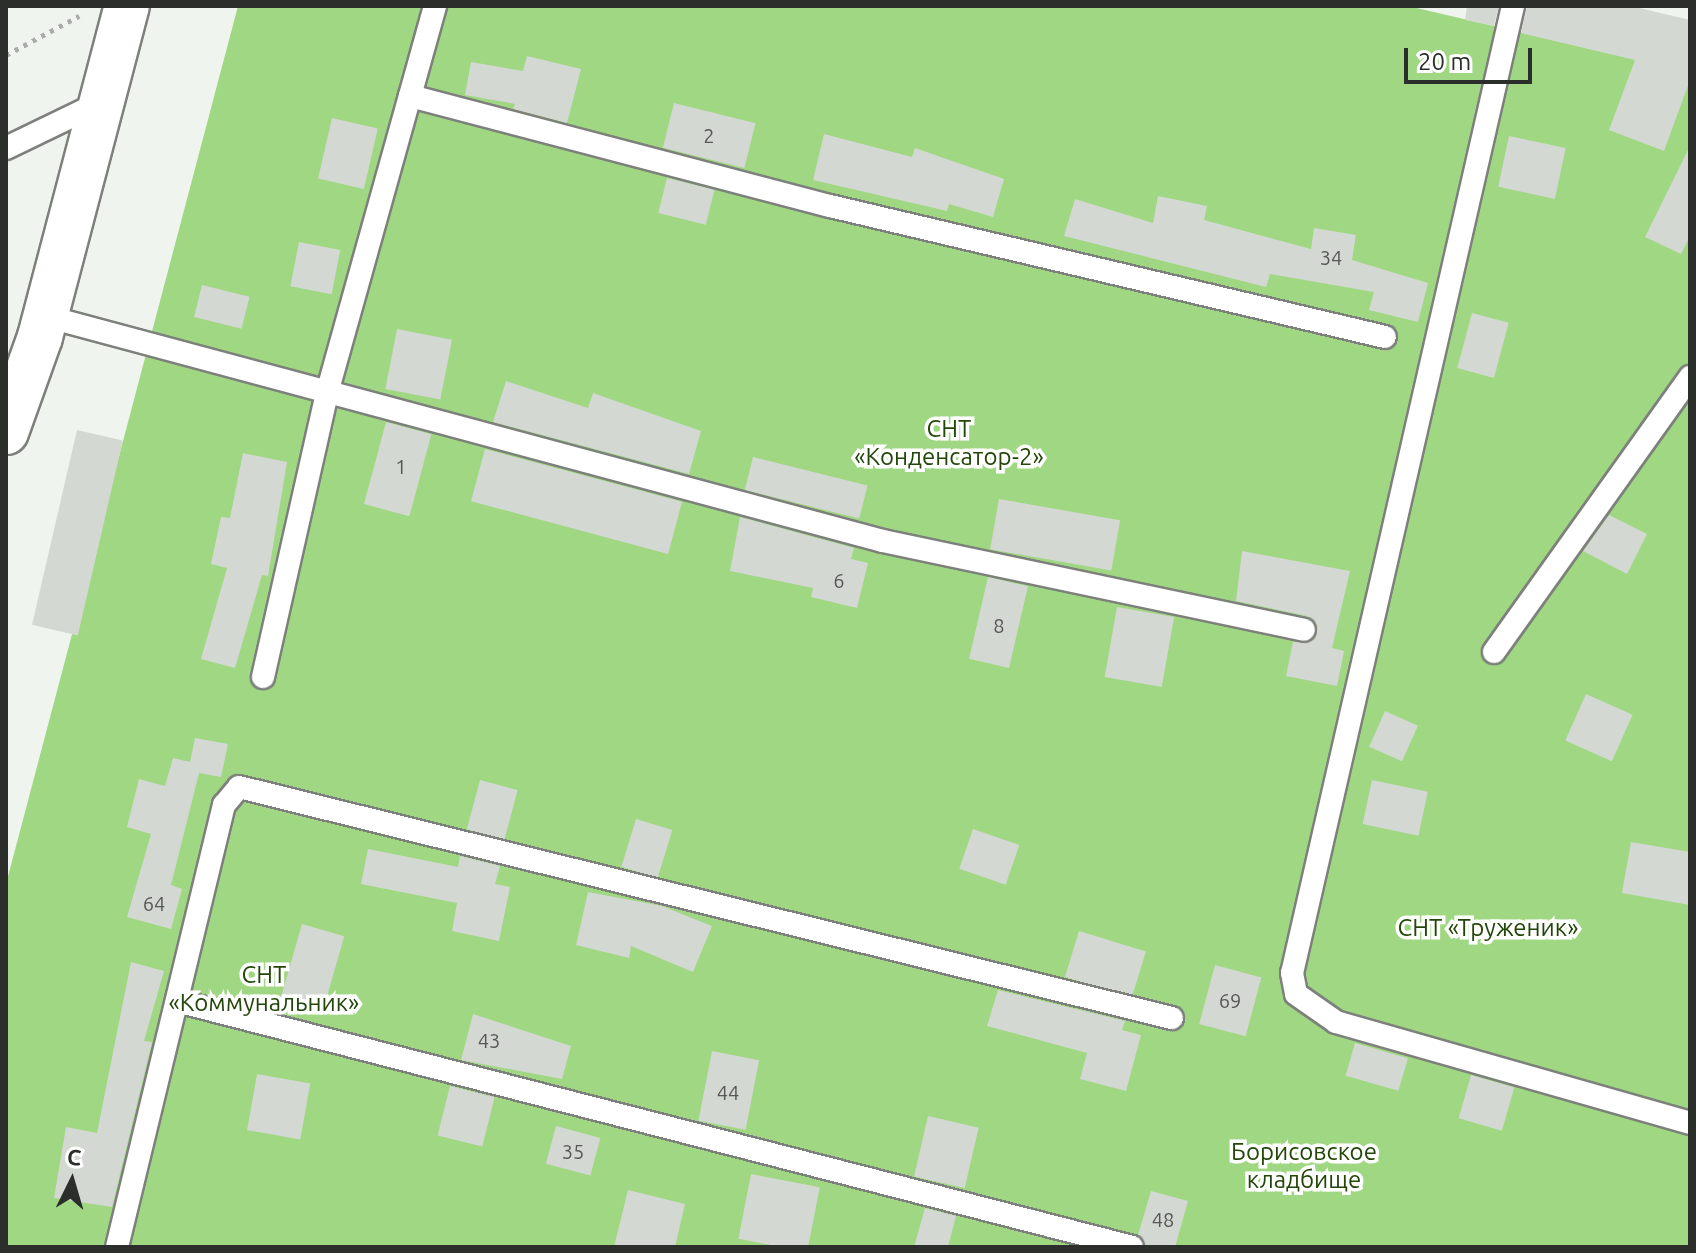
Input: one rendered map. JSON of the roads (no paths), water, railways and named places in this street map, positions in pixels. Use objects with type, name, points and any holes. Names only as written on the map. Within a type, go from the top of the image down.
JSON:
[{"type":"street","points":[[6,432],[45,316],[102,101],[106,10]]},
{"type":"lane","points":[[263,677],[327,393],[435,6]]},
{"type":"lane","points":[[1513,6],[1292,973],[1296,994],[1336,1022],[1690,1123]]},
{"type":"lane","points":[[410,96],[830,206],[1385,337]]},
{"type":"lane","points":[[6,148],[102,101]]},
{"type":"lane","points":[[45,316],[327,393],[437,417],[883,541],[1304,630]]},
{"type":"lane","points":[[1494,652],[1690,377]]},
{"type":"lane","points":[[117,1247],[224,805],[239,787],[1172,1018]]},
{"type":"lane","points":[[177,1001],[1132,1247]]},
{"type":"park label","name":"СНТ «Конденсатор-2»","points":[[949,443]]},
{"type":"park label","name":"СНТ «Труженик»","points":[[1488,928]]},
{"type":"park label","name":"СНТ «Коммунальник»","points":[[264,989]]},
{"type":"park label","name":"Борисовское кладбище","points":[[1304,1166]]}]
